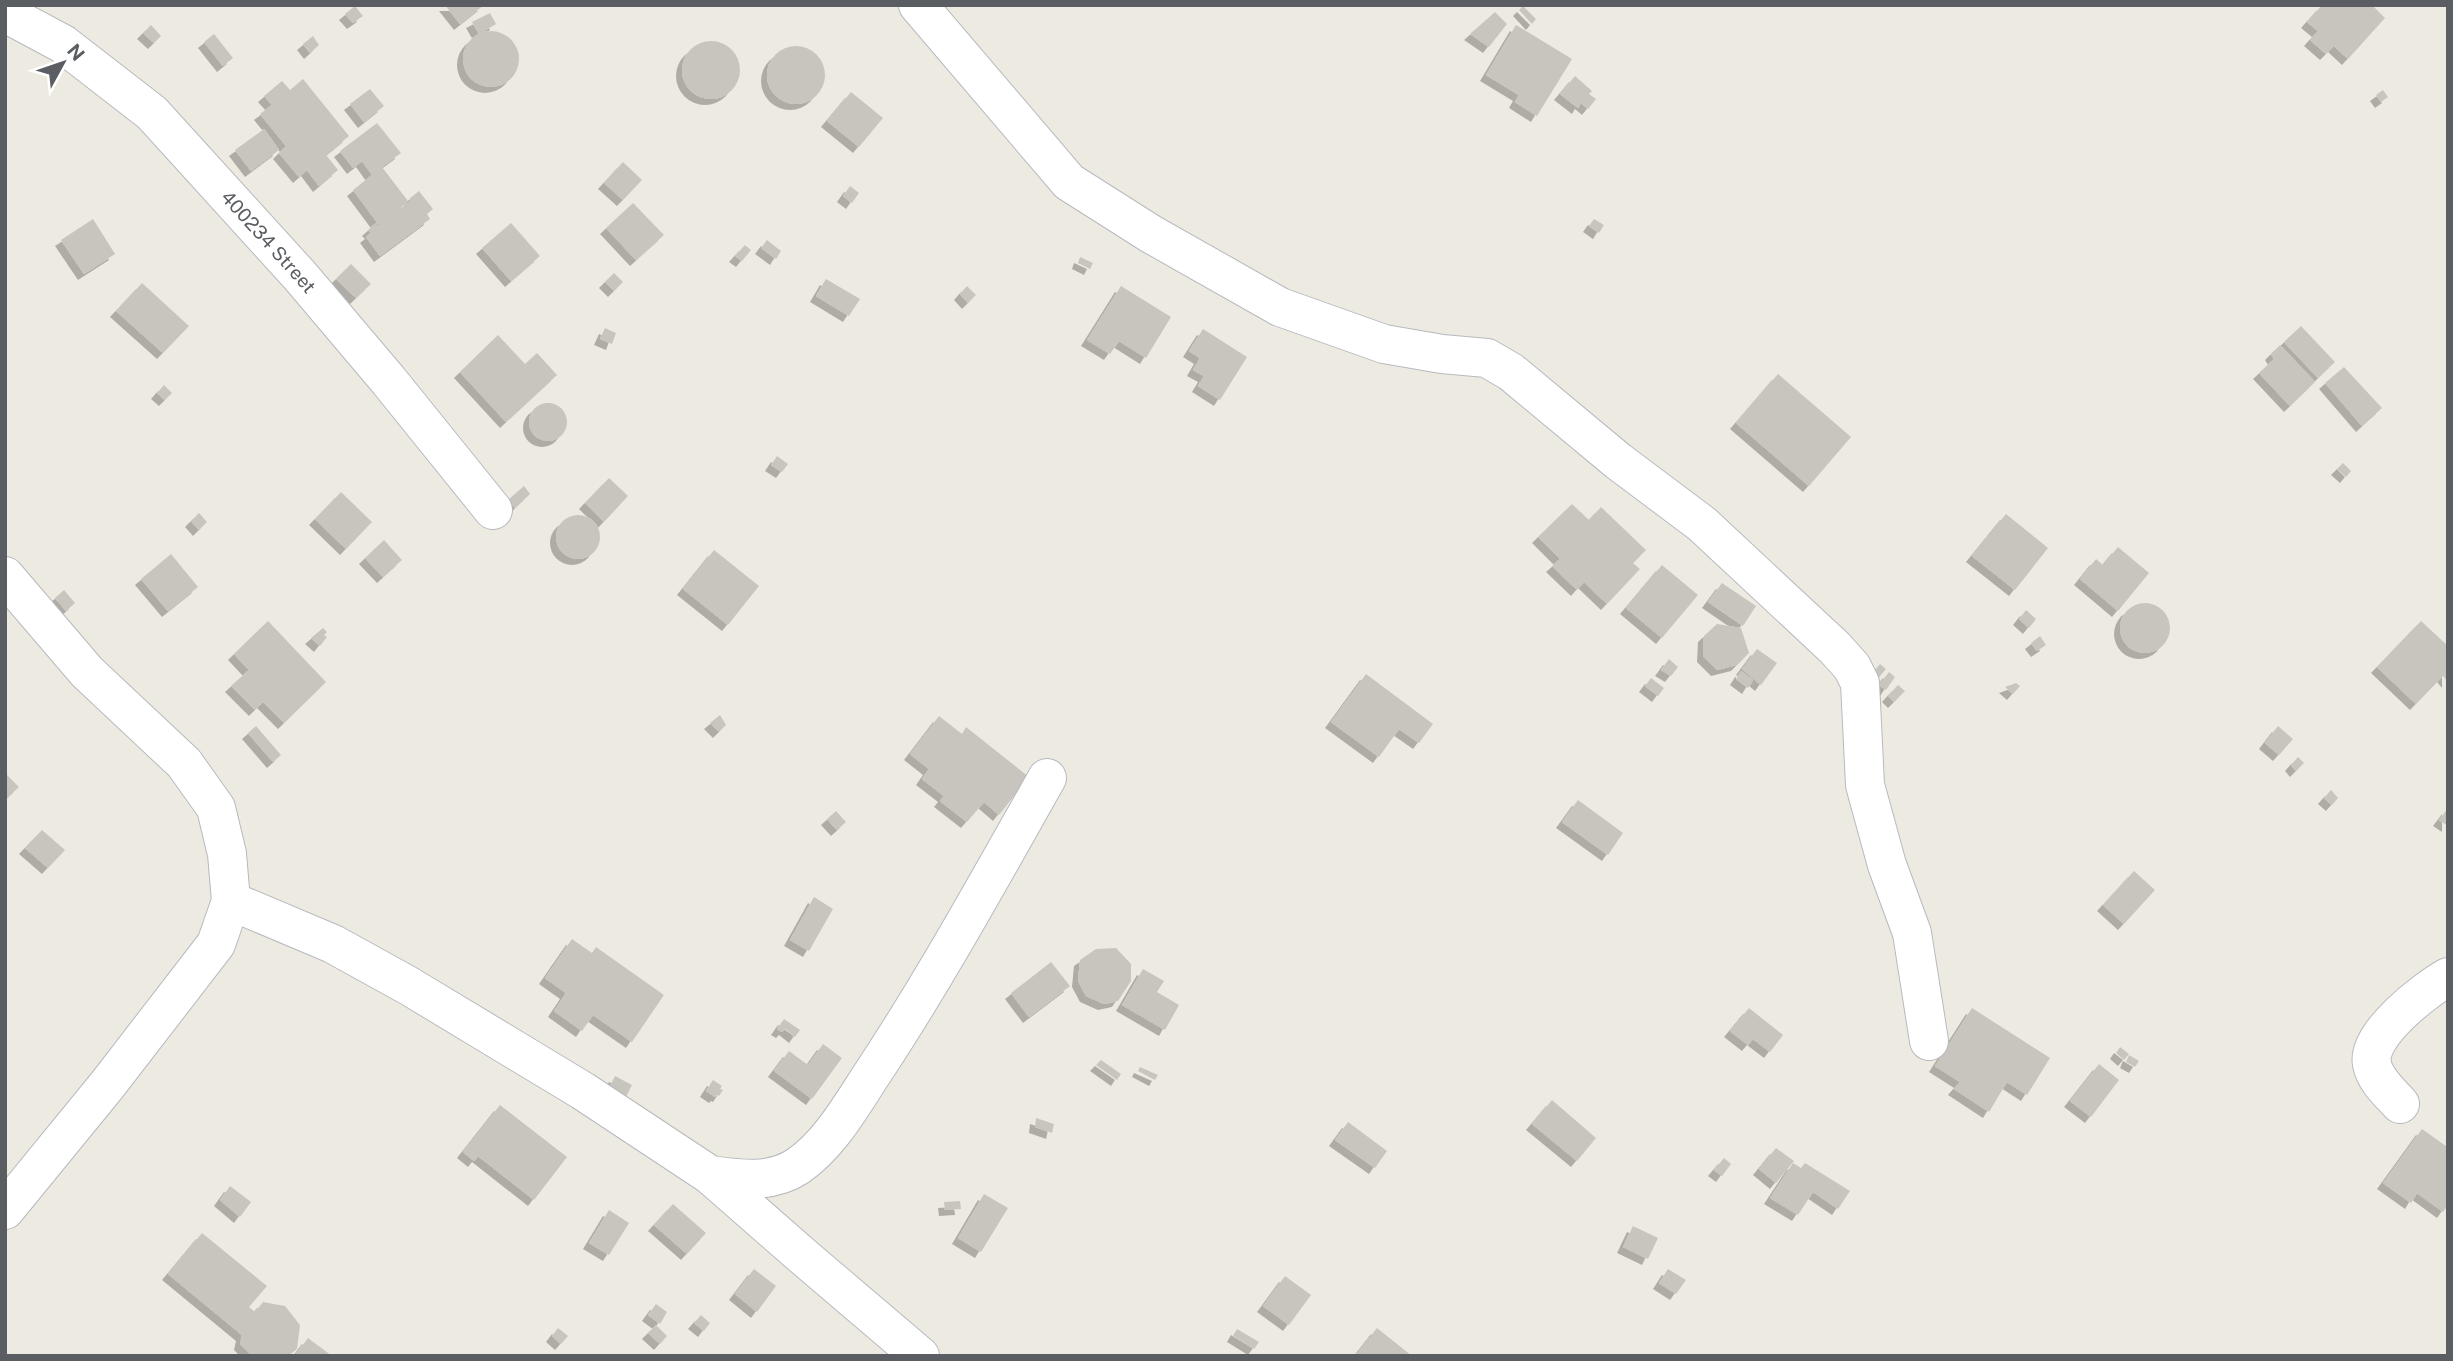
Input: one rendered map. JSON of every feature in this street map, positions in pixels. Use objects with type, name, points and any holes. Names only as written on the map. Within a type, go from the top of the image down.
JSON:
[{"type":"street","points":[[918,5],[1069,182],[1163,241],[1280,307],[1384,344],[1441,354],[1487,358],[1511,372],[1618,461],[1702,524],[1835,648],[1852,667],[1860,683],[1865,785],[1887,865],[1912,933],[1929,1041]]},
{"type":"street","name":"400234 Street","points":[[5,13],[63,44],[152,113],[301,277],[493,510]]},
{"type":"street","points":[[5,576],[87,672],[184,763],[216,808],[227,854],[231,901],[216,944],[108,1084],[5,1210]]},
{"type":"street","points":[[710,1175],[765,1179],[784,1173],[812,1155],[830,1135],[913,1012],[1047,778]]},
{"type":"street","points":[[231,901],[333,944],[409,986],[583,1091],[710,1175],[920,1356]]},
{"type":"street","points":[[2400,1104],[2374,1073],[2371,1061],[2376,1043],[2391,1022],[2434,984],[2448,977]]},
{"type":"building","points":[[445,5],[484,5],[460,24]]},
{"type":"building","points":[[2322,5],[2372,5],[2385,18],[2348,59],[2334,46],[2326,54],[2310,40],[2318,31],[2307,22]]},
{"type":"building","points":[[355,6],[363,16],[353,23],[345,14]]},
{"type":"building","points":[[1523,6],[1536,19],[1532,24],[1519,10]]},
{"type":"building","points":[[1495,12],[1507,24],[1489,47],[1470,34]]},
{"type":"building","points":[[490,13],[496,24],[479,34],[472,22]]},
{"type":"building","points":[[151,25],[161,36],[154,43],[143,33]]},
{"type":"building","points":[[1516,25],[1572,59],[1537,116],[1515,102],[1519,95],[1486,75]]},
{"type":"building","points":[[491,31],[502,33],[511,39],[517,48],[517,70],[511,79],[502,85],[491,87],[480,85],[471,79],[465,70],[463,59],[465,48],[471,39],[480,33]]},
{"type":"building","points":[[214,34],[233,58],[223,66],[204,42]]},
{"type":"building","points":[[313,36],[319,45],[310,53],[303,44]]},
{"type":"building","points":[[705,41],[717,41],[732,49],[740,64],[740,76],[732,91],[717,99],[705,99],[690,91],[682,76],[682,64],[690,49]]},
{"type":"building","points":[[796,46],[807,48],[820,59],[825,75],[823,86],[812,99],[796,104],[785,102],[772,91],[767,75],[769,64],[780,51]]},
{"type":"building","points":[[1575,76],[1592,91],[1589,94],[1596,99],[1588,109],[1581,103],[1578,108],[1560,94]]},
{"type":"building","points":[[303,79],[349,136],[326,155],[338,170],[319,186],[307,170],[299,177],[279,153],[286,146],[260,114],[272,105],[264,96],[282,81],[290,90]]},
{"type":"building","points":[[370,89],[384,106],[364,122],[350,104]]},
{"type":"building","points":[[2383,90],[2388,97],[2381,102],[2376,95]]},
{"type":"building","points":[[851,92],[883,118],[859,147],[827,121]]},
{"type":"building","points":[[377,123],[401,153],[382,167],[408,201],[398,210],[411,201],[409,199],[419,191],[433,209],[427,214],[430,219],[380,256],[366,237],[371,233],[368,230],[376,223],[379,225],[353,190],[372,175],[362,161],[353,168],[340,151]]},
{"type":"building","points":[[264,129],[279,150],[251,171],[235,150]]},
{"type":"building","points":[[623,162],[642,180],[623,200],[604,183]]},
{"type":"building","points":[[850,186],[859,193],[852,203],[843,196]]},
{"type":"building","points":[[633,203],[664,235],[636,260],[606,228]]},
{"type":"building","points":[[93,219],[115,254],[84,274],[61,240]]},
{"type":"building","points":[[1594,219],[1604,225],[1599,233],[1589,226]]},
{"type":"building","points":[[511,223],[540,256],[511,281],[482,248]]},
{"type":"building","points":[[767,240],[781,251],[776,259],[761,248]]},
{"type":"building","points":[[745,245],[751,250],[742,261],[735,256]]},
{"type":"building","points":[[1080,257],[1093,263],[1090,269],[1078,263]]},
{"type":"building","points":[[351,264],[371,284],[356,298],[336,279]]},
{"type":"building","points":[[614,273],[623,282],[614,291],[605,282]]},
{"type":"building","points":[[826,279],[860,299],[849,316],[816,296]]},
{"type":"building","points":[[142,283],[189,326],[163,353],[116,311]]},
{"type":"building","points":[[967,286],[976,295],[968,303],[960,294]]},
{"type":"building","points":[[1121,286],[1171,317],[1146,358],[1119,341],[1110,354],[1087,340]]},
{"type":"building","points":[[2301,326],[2335,362],[2318,378],[2284,342]]},
{"type":"building","points":[[605,328],[616,333],[612,344],[600,339]]},
{"type":"building","points":[[1203,329],[1247,357],[1220,400],[1198,386],[1204,376],[1193,370],[1200,358],[1189,351]]},
{"type":"building","points":[[498,335],[525,364],[537,353],[557,375],[506,422],[460,372]]},
{"type":"building","points":[[2280,345],[2315,382],[2290,406],[2259,373],[2274,359],[2271,354]]},
{"type":"building","points":[[2344,367],[2382,408],[2362,426],[2325,383]]},
{"type":"building","points":[[1778,374],[1851,437],[1809,486],[1736,423]]},
{"type":"building","points":[[164,385],[172,393],[165,400],[157,393]]},
{"type":"building","points":[[548,403],[562,408],[567,422],[562,436],[548,441],[534,436],[529,422],[534,408]]},
{"type":"building","points":[[777,456],[788,464],[782,472],[771,465]]},
{"type":"building","points":[[2343,463],[2351,471],[2346,477],[2337,469]]},
{"type":"building","points":[[609,478],[628,496],[604,522],[585,503]]},
{"type":"building","points":[[524,486],[530,494],[515,508],[508,500]]},
{"type":"building","points":[[341,492],[372,522],[346,549],[315,519]]},
{"type":"building","points":[[1572,504],[1589,520],[1601,507],[1646,550],[1633,563],[1640,569],[1607,604],[1584,582],[1577,590],[1552,566],[1560,559],[1538,537]]},
{"type":"building","points":[[199,513],[207,522],[199,530],[191,521]]},
{"type":"building","points":[[2006,514],[2048,548],[2015,590],[1972,556]]},
{"type":"building","points":[[578,515],[594,521],[600,537],[594,553],[578,559],[562,553],[556,537],[562,521]]},
{"type":"building","points":[[384,540],[402,560],[383,577],[365,558]]},
{"type":"building","points":[[2118,547],[2149,573],[2118,611],[2080,579],[2096,559],[2103,565]]},
{"type":"building","points":[[714,550],[759,586],[728,625],[683,589]]},
{"type":"building","points":[[171,554],[198,587],[168,611],[141,579]]},
{"type":"building","points":[[1662,565],[1698,595],[1662,638],[1626,608]]},
{"type":"building","points":[[1722,583],[1756,606],[1743,626],[1708,602]]},
{"type":"building","points":[[64,590],[75,603],[66,611],[55,598]]},
{"type":"building","points":[[2135,604],[2155,604],[2169,618],[2169,638],[2155,652],[2135,652],[2121,638],[2121,618]]},
{"type":"building","points":[[2026,610],[2036,619],[2029,628],[2019,619]]},
{"type":"building","points":[[268,621],[326,682],[284,723],[263,702],[255,710],[231,686],[249,670],[234,654]]},
{"type":"building","points":[[2421,621],[2448,646],[2448,682],[2443,676],[2416,704],[2377,667]]},
{"type":"building","points":[[1717,624],[1741,628],[1749,653],[1737,665],[1717,670],[1703,656],[1704,636]]},
{"type":"building","points":[[323,628],[327,637],[320,646],[311,638]]},
{"type":"building","points":[[2040,636],[2046,645],[2037,651],[2031,643]]},
{"type":"building","points":[[1757,649],[1777,663],[1761,685],[1742,669]]},
{"type":"building","points":[[1669,659],[1678,667],[1671,676],[1661,670]]},
{"type":"building","points":[[1880,664],[1886,669],[1875,682],[1869,677]]},
{"type":"building","points":[[1741,671],[1753,680],[1748,688],[1736,679]]},
{"type":"building","points":[[1889,672],[1895,677],[1886,690],[1879,685]]},
{"type":"building","points":[[1366,674],[1433,724],[1419,743],[1399,729],[1379,757],[1331,722]]},
{"type":"building","points":[[1651,678],[1664,688],[1658,696],[1645,686]]},
{"type":"building","points":[[2016,683],[2020,686],[2013,694],[2005,687]]},
{"type":"building","points":[[1898,685],[1905,691],[1894,702],[1888,696]]},
{"type":"building","points":[[720,715],[726,725],[719,732],[710,723]]},
{"type":"building","points":[[939,716],[962,734],[966,727],[1029,777],[999,815],[984,802],[967,822],[940,801],[944,796],[922,779],[929,769],[910,754]]},
{"type":"building","points":[[256,726],[281,755],[273,762],[248,733]]},
{"type":"building","points":[[2278,726],[2293,739],[2279,755],[2265,743]]},
{"type":"building","points":[[2298,757],[2304,763],[2296,771],[2291,765]]},
{"type":"building","points":[[5,773],[19,787],[5,800]]},
{"type":"building","points":[[2331,790],[2338,798],[2332,805],[2324,798]]},
{"type":"building","points":[[1578,800],[1623,833],[1608,855],[1562,822]]},
{"type":"building","points":[[2448,808],[2448,826],[2439,820]]},
{"type":"building","points":[[836,811],[846,822],[837,830],[827,819]]},
{"type":"building","points":[[42,830],[65,850],[48,868],[25,848]]},
{"type":"building","points":[[2134,871],[2155,890],[2124,924],[2103,905]]},
{"type":"building","points":[[814,897],[833,909],[809,951],[790,940]]},
{"type":"building","points":[[572,939],[592,953],[596,947],[664,995],[632,1042],[593,1015],[582,1031],[554,1011],[566,993],[545,978]]},
{"type":"building","points":[[1116,948],[1131,964],[1131,981],[1118,1001],[1104,1004],[1086,996],[1078,981],[1080,960],[1096,949]]},
{"type":"building","points":[[1051,962],[1070,986],[1029,1017],[1011,993]]},
{"type":"building","points":[[1143,969],[1164,981],[1157,992],[1179,1005],[1165,1030],[1122,1005]]},
{"type":"building","points":[[1749,1008],[1783,1035],[1770,1052],[1753,1039],[1748,1045],[1730,1031]]},
{"type":"building","points":[[1972,1008],[2050,1058],[2027,1095],[2007,1082],[1989,1112],[1954,1089],[1960,1082],[1935,1066]]},
{"type":"building","points":[[784,1019],[800,1030],[795,1037],[785,1029],[782,1032],[777,1029]]},
{"type":"building","points":[[823,1044],[842,1058],[812,1099],[774,1071],[789,1051],[808,1065]]},
{"type":"building","points":[[2120,1047],[2129,1054],[2124,1060],[2116,1053]]},
{"type":"building","points":[[2129,1055],[2139,1061],[2135,1067],[2126,1062]]},
{"type":"building","points":[[1101,1060],[1121,1074],[1117,1080],[1096,1065]]},
{"type":"building","points":[[2099,1064],[2119,1080],[2091,1117],[2070,1101]]},
{"type":"building","points":[[1140,1067],[1158,1075],[1155,1080],[1138,1071]]},
{"type":"building","points":[[615,1076],[632,1085],[626,1097],[609,1088]]},
{"type":"building","points":[[713,1080],[722,1086],[720,1089],[723,1090],[715,1097],[706,1091]]},
{"type":"building","points":[[1552,1100],[1596,1138],[1577,1161],[1532,1124]]},
{"type":"building","points":[[500,1105],[567,1157],[534,1200],[478,1156],[474,1161],[463,1152]]},
{"type":"building","points":[[1036,1118],[1054,1124],[1052,1133],[1035,1127]]},
{"type":"building","points":[[1348,1122],[1387,1151],[1375,1168],[1335,1140]]},
{"type":"building","points":[[2422,1129],[2446,1146],[2448,1143],[2448,1205],[2443,1212],[2417,1193],[2411,1203],[2383,1183]]},
{"type":"building","points":[[1776,1148],[1794,1161],[1776,1183],[1759,1169]]},
{"type":"building","points":[[1724,1158],[1731,1164],[1722,1176],[1714,1170]]},
{"type":"building","points":[[1793,1163],[1801,1168],[1805,1163],[1850,1191],[1838,1209],[1813,1192],[1798,1215],[1770,1198]]},
{"type":"building","points":[[230,1186],[251,1202],[240,1217],[220,1200]]},
{"type":"building","points":[[984,1194],[1008,1208],[981,1252],[958,1238]]},
{"type":"building","points":[[960,1201],[961,1209],[945,1210],[944,1202]]},
{"type":"building","points":[[673,1204],[706,1233],[687,1254],[654,1225]]},
{"type":"building","points":[[609,1210],[629,1223],[609,1255],[589,1243]]},
{"type":"building","points":[[1633,1226],[1658,1238],[1648,1259],[1623,1247]]},
{"type":"building","points":[[202,1233],[267,1286],[249,1307],[255,1312],[263,1302],[285,1306],[300,1325],[297,1349],[288,1356],[252,1356],[240,1344],[242,1335],[168,1274]]},
{"type":"building","points":[[754,1269],[776,1286],[757,1312],[735,1294]]},
{"type":"building","points":[[1668,1269],[1686,1280],[1676,1294],[1659,1283]]},
{"type":"building","points":[[1285,1276],[1311,1295],[1289,1325],[1263,1306]]},
{"type":"building","points":[[656,1304],[667,1312],[660,1324],[648,1315]]},
{"type":"building","points":[[701,1315],[710,1323],[704,1331],[694,1323]]},
{"type":"building","points":[[656,1325],[667,1336],[660,1344],[648,1333]]},
{"type":"building","points":[[558,1328],[568,1336],[561,1344],[552,1336]]},
{"type":"building","points":[[1377,1328],[1412,1356],[1355,1356]]},
{"type":"building","points":[[1237,1329],[1259,1342],[1254,1349],[1233,1336]]},
{"type":"building","points":[[308,1338],[332,1356],[296,1354]]}]
